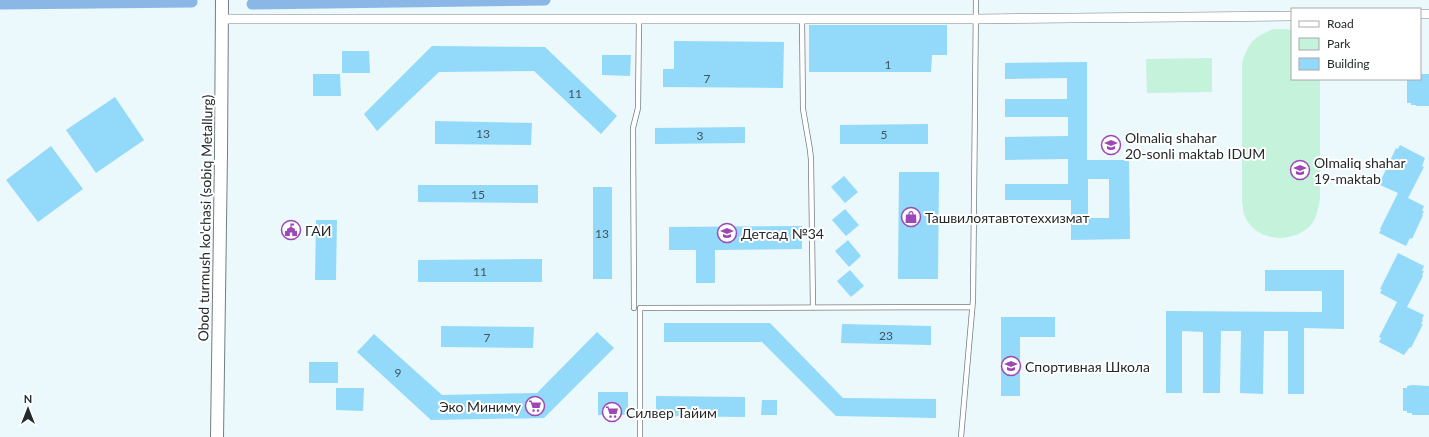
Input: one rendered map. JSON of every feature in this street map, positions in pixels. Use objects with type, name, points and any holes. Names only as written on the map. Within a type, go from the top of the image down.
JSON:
[{"type":"street","name":"Obod turmush ko'chasi (sobiq Metallurg)","points":[[217,437],[222,0]]},
{"type":"street","points":[[222,19],[976,19],[1291,16]]},
{"type":"lane","points":[[961,437],[972,307],[976,1]]},
{"type":"lane","points":[[634,308],[633,128],[638,108],[639,19]]},
{"type":"lane","points":[[802,19],[803,109],[811,160],[813,308]]},
{"type":"lane","points":[[640,437],[640,308],[972,307]]},
{"type":"green space","points":[[1274,29],[1287,29],[1291,31],[1291,80],[1320,80],[1320,199],[1318,209],[1315,219],[1311,225],[1294,236],[1284,238],[1274,238],[1256,230],[1249,223],[1244,214],[1242,202],[1242,64],[1246,51],[1252,42]]},
{"type":"green space","points":[[1212,58],[1212,92],[1147,93],[1146,59]]},
{"type":"building","points":[[809,25],[947,25],[947,55],[932,55],[931,72],[809,72]]},
{"type":"building","points":[[674,41],[784,42],[783,88],[663,87],[663,69],[674,69]]},
{"type":"building","points":[[432,46],[545,47],[617,116],[601,134],[534,71],[439,72],[377,131],[364,114]]},
{"type":"building","points":[[342,51],[369,51],[370,73],[342,73]]},
{"type":"building","points":[[602,55],[631,55],[630,76],[602,75]]},
{"type":"building","points":[[1087,62],[1087,160],[1129,160],[1130,239],[1071,240],[1071,200],[1005,200],[1005,184],[1068,184],[1068,159],[1005,160],[1005,137],[1068,136],[1068,117],[1005,117],[1005,99],[1067,99],[1067,78],[1005,79],[1005,63]],"holes":[[[1088,179],[1109,179],[1109,218],[1088,218]]]},
{"type":"building","points":[[313,74],[340,74],[341,96],[313,96]]},
{"type":"building","points":[[1421,74],[1429,74],[1429,106],[1416,106],[1411,105],[1411,103],[1407,103],[1407,80],[1421,80]]},
{"type":"building","points":[[115,97],[144,140],[96,173],[66,130]]},
{"type":"building","points":[[435,121],[532,123],[531,145],[435,144]]},
{"type":"building","points":[[928,124],[928,144],[840,144],[840,125]]},
{"type":"building","points":[[745,127],[745,143],[655,144],[655,128]]},
{"type":"building","points":[[1400,145],[1425,158],[1422,166],[1424,167],[1408,198],[1424,206],[1422,211],[1424,211],[1412,239],[1410,238],[1406,246],[1379,233],[1398,193],[1380,185],[1381,180],[1396,148],[1398,149]]},
{"type":"building","points":[[51,146],[83,189],[38,222],[6,180]]},
{"type":"building","points":[[899,172],[939,172],[938,279],[898,279]]},
{"type":"building","points":[[844,176],[858,192],[845,203],[831,187]]},
{"type":"building","points":[[418,185],[538,185],[538,203],[418,202]]},
{"type":"building","points":[[593,187],[612,187],[612,279],[593,279]]},
{"type":"building","points":[[845,209],[859,225],[846,236],[832,220]]},
{"type":"building","points":[[316,220],[337,220],[336,280],[315,280]]},
{"type":"building","points":[[802,226],[802,249],[715,250],[715,283],[696,283],[696,250],[669,250],[669,227]]},
{"type":"building","points":[[848,240],[861,256],[849,267],[835,251]]},
{"type":"building","points":[[1398,253],[1424,266],[1422,271],[1424,271],[1423,276],[1407,307],[1424,315],[1421,324],[1423,324],[1411,348],[1410,347],[1404,355],[1379,342],[1381,338],[1379,337],[1397,302],[1380,293],[1382,289],[1380,289]]},
{"type":"building","points":[[542,259],[542,282],[418,282],[418,260]]},
{"type":"building","points":[[850,270],[864,286],[851,297],[837,281]]},
{"type":"building","points":[[1265,270],[1344,270],[1344,329],[1304,328],[1304,394],[1288,394],[1288,331],[1264,331],[1263,394],[1240,393],[1241,331],[1221,331],[1220,393],[1203,393],[1203,332],[1182,331],[1182,393],[1166,393],[1166,311],[1322,312],[1322,291],[1265,291]]},
{"type":"building","name":"Спортивная Школа","points":[[1001,317],[1055,317],[1055,337],[1020,337],[1020,396],[1001,396]]},
{"type":"building","points":[[664,323],[770,323],[843,398],[936,399],[936,418],[836,416],[762,342],[664,342]]},
{"type":"building","points":[[842,324],[931,326],[931,345],[841,343]]},
{"type":"building","points":[[441,326],[534,327],[533,348],[441,347]]},
{"type":"building","points":[[597,332],[614,348],[544,418],[431,420],[357,352],[374,334],[442,395],[537,393]]},
{"type":"building","points":[[309,362],[338,362],[338,383],[309,383]]},
{"type":"building","points":[[1407,386],[1429,386],[1429,415],[1412,415],[1412,413],[1403,411],[1403,388],[1407,388]]},
{"type":"building","points":[[336,388],[364,388],[363,411],[336,410]]},
{"type":"building","points":[[598,392],[628,392],[628,415],[598,415]]},
{"type":"building","points":[[656,396],[745,397],[745,417],[656,416]]},
{"type":"building","points":[[762,400],[777,400],[777,415],[761,415]]},
{"type":"waterway","points":[[252,4],[545,0]]},
{"type":"waterway","points":[[0,4],[192,2]]},
{"type":"place","name":"Olmaliq shahar 20-sonli maktab IDUM","points":[[1111,145]]},
{"type":"place","name":"Olmaliq shahar 19-maktab","points":[[1300,170]]},
{"type":"place","name":"Ташвилоятавтотеххизмат","points":[[911,217]]},
{"type":"place","name":"ГАИ","points":[[291,230]]},
{"type":"place","name":"Детсад №34","points":[[727,233]]},
{"type":"place","name":"Спортивная Школа","points":[[1011,366]]},
{"type":"place","name":"Эко Миниму","points":[[535,406]]},
{"type":"place","name":"Силвер Тайим","points":[[612,412]]}]
